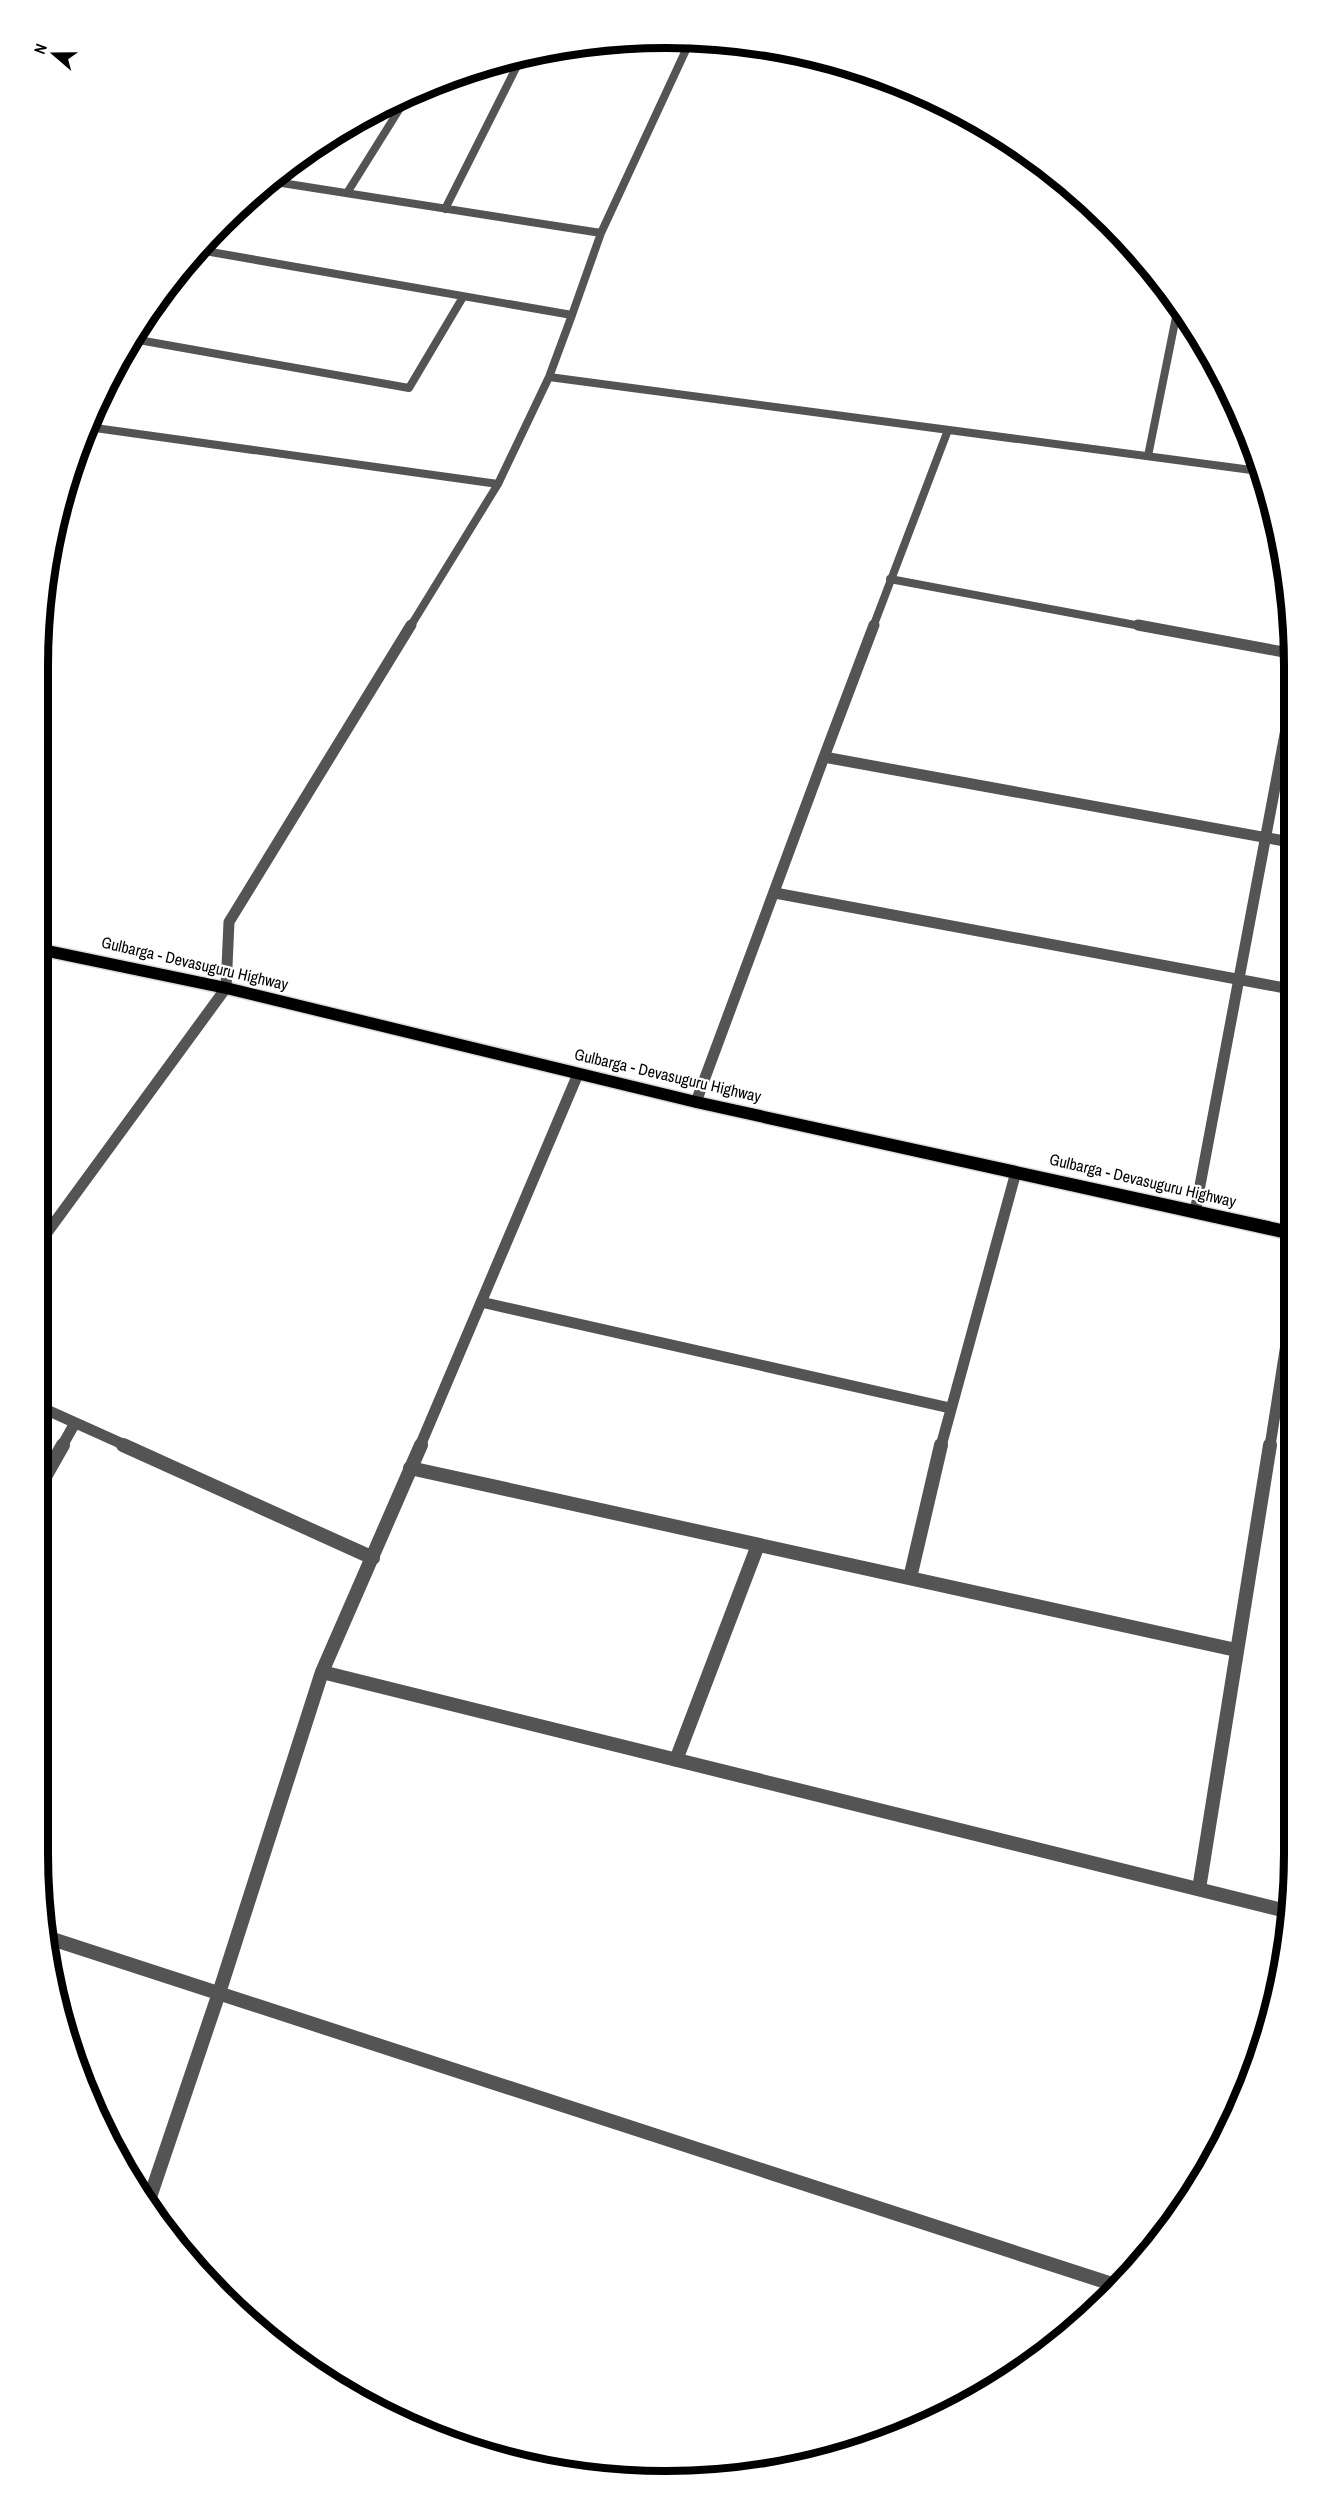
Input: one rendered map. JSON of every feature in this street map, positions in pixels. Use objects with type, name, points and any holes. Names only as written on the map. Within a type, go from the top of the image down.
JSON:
[{"type":"highway","name":"Gulbarga - Devasuguru Highway","points":[[48,951],[226,988],[696,1102],[1284,1231]]},
{"type":"street","points":[[48,1231],[226,988],[229,922],[498,484],[549,377],[601,233],[688,49]]},
{"type":"street","points":[[445,209],[517,67]]},
{"type":"street","points":[[347,193],[399,109]]},
{"type":"street","points":[[281,183],[601,233]]},
{"type":"street","points":[[208,252],[572,315]]},
{"type":"street","points":[[141,340],[409,388],[463,297]]},
{"type":"street","points":[[1148,456],[1176,317]]},
{"type":"street","points":[[549,377],[1252,470]]},
{"type":"street","points":[[95,429],[498,484]]},
{"type":"street","points":[[696,1102],[890,579],[948,430]]},
{"type":"street","points":[[890,579],[1284,651]]},
{"type":"street","points":[[1195,1212],[1284,744]]},
{"type":"street","points":[[824,757],[1284,841]]},
{"type":"street","points":[[775,893],[1284,988]]},
{"type":"street","points":[[151,2194],[219,1993],[322,1672],[373,1558],[578,1074]]},
{"type":"street","points":[[910,1578],[950,1408],[1016,1172]]},
{"type":"street","points":[[481,1302],[950,1408]]},
{"type":"street","points":[[1199,1889],[1284,1355]]},
{"type":"street","points":[[48,1411],[373,1558]]},
{"type":"street","points":[[48,1471],[75,1423]]},
{"type":"street","points":[[410,1468],[1236,1650]]},
{"type":"street","points":[[676,1760],[758,1545]]},
{"type":"street","points":[[322,1672],[1281,1910]]},
{"type":"street","points":[[54,1940],[1109,2283]]}]
